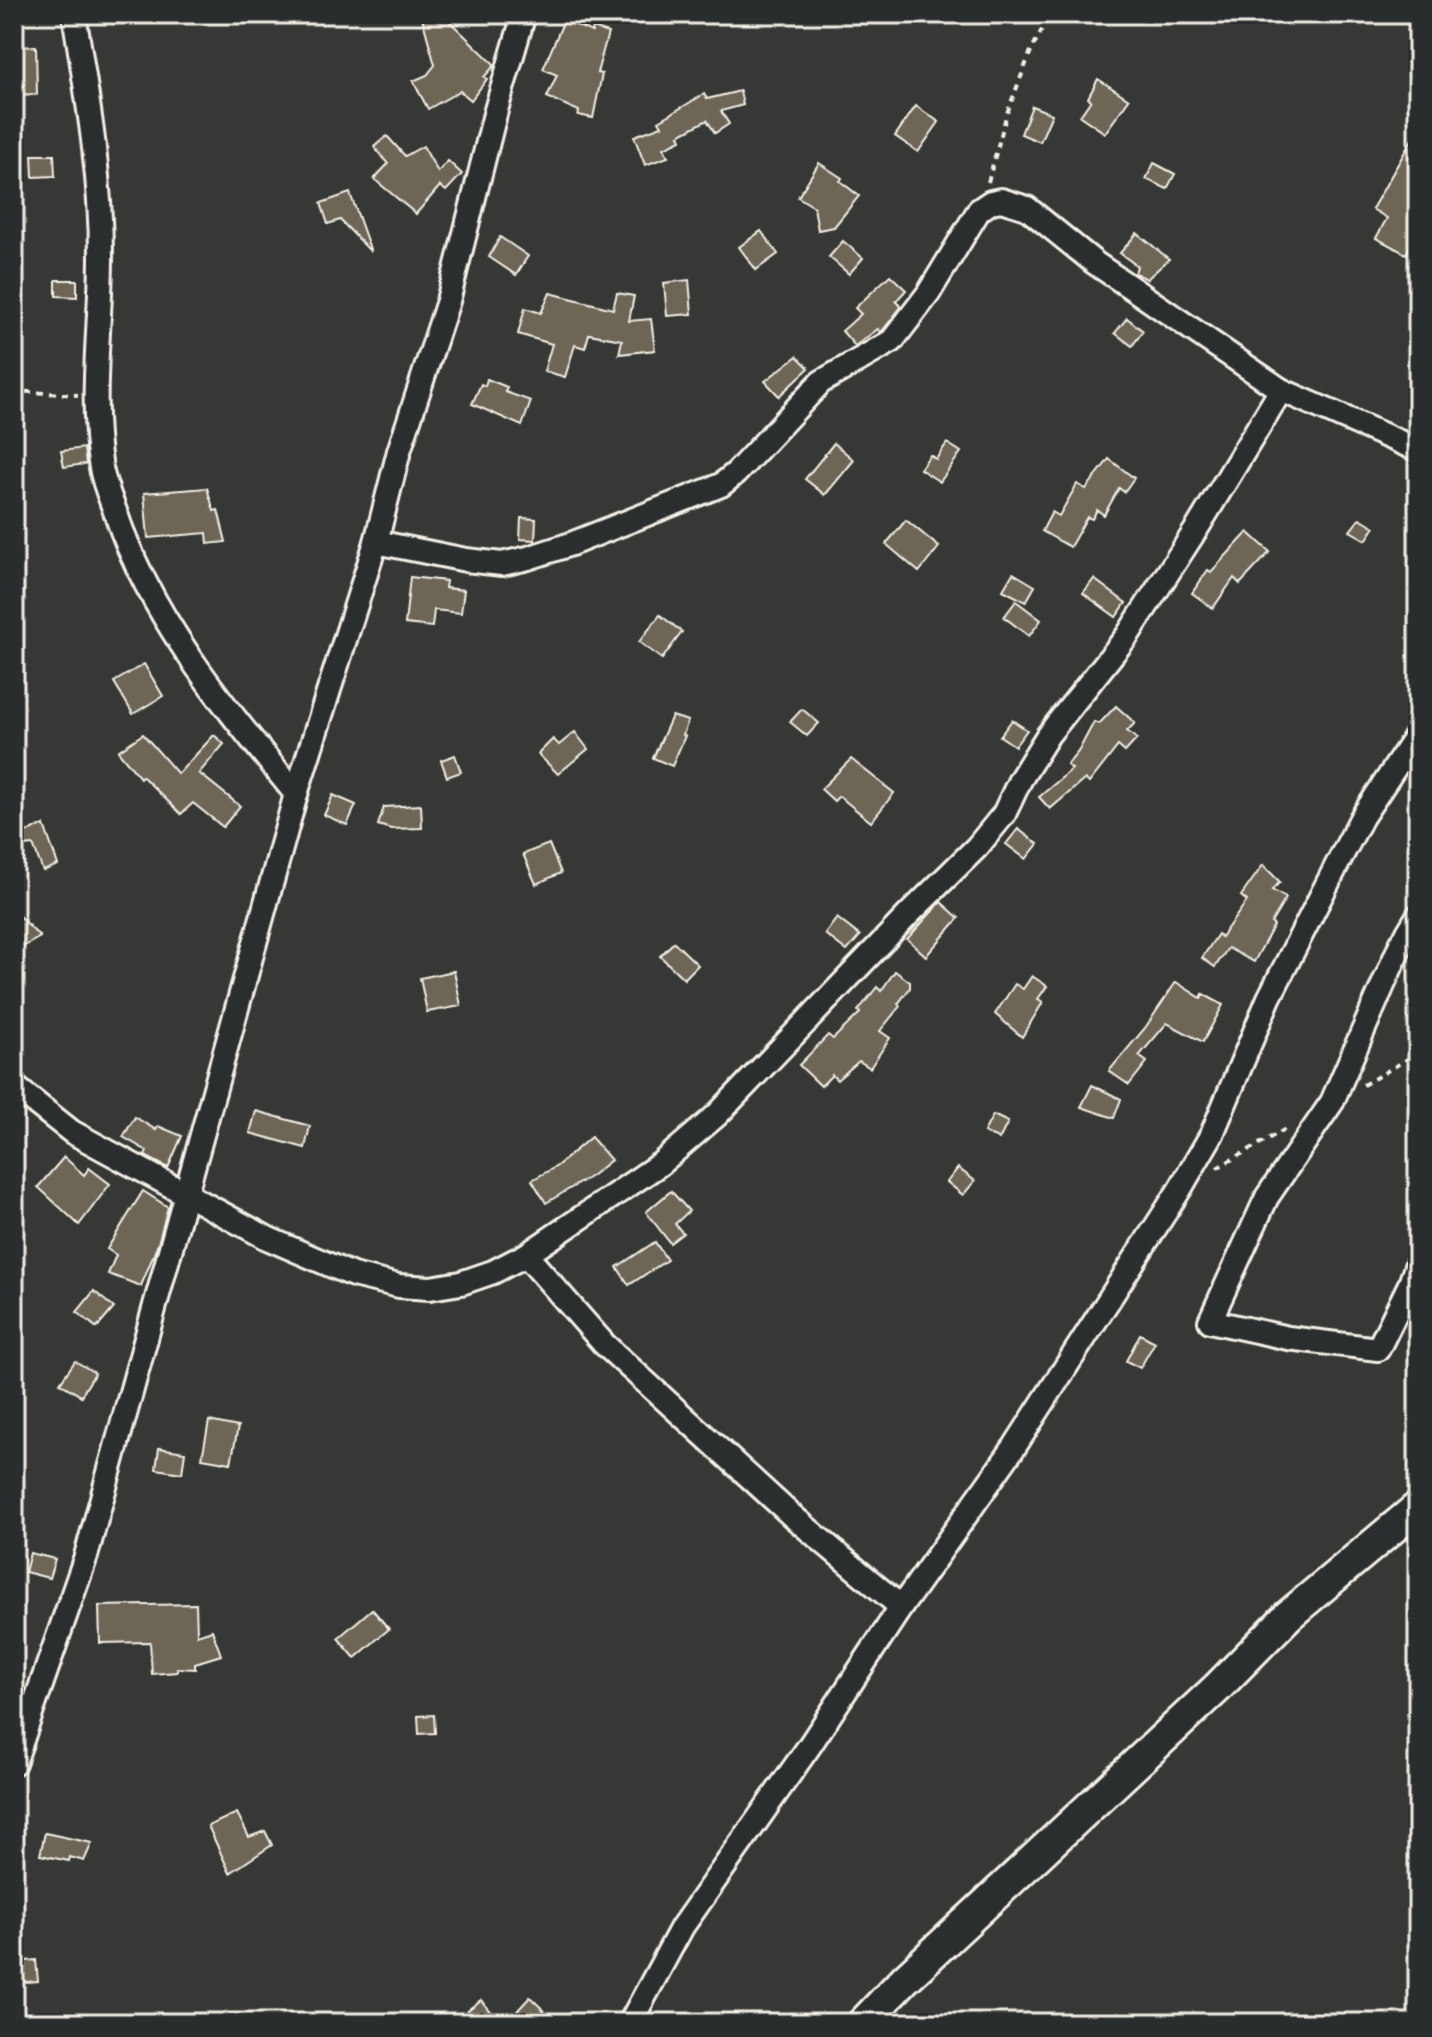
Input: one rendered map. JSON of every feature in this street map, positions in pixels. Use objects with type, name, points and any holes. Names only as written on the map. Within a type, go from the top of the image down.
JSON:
[{"type":"main road","points":[[863,2023],[905,1979],[1217,1688],[1289,1615],[1418,1507]]},
{"type":"street","points":[[74,14],[100,188],[97,396],[101,469],[123,534],[146,584],[186,653],[228,711],[296,794]]},
{"type":"street","points":[[14,1763],[86,1556],[296,794],[376,542],[399,451],[448,301],[496,110],[524,14]]},
{"type":"street","points":[[376,542],[502,564],[571,544],[721,485],[736,473],[821,382],[892,341],[928,294],[979,210],[1001,200],[1027,208],[1095,263],[1281,390],[1418,450]]},
{"type":"street","points":[[14,1086],[72,1132],[267,1238],[353,1275],[399,1286],[430,1288],[461,1283],[493,1272],[526,1255],[660,1164],[717,1115],[977,847],[1004,814],[1020,780],[1048,735],[1127,636],[1281,390]]},
{"type":"street","points":[[630,2023],[682,1927],[1015,1446],[1180,1189],[1212,1134],[1269,998],[1362,817],[1418,733]]},
{"type":"street","points":[[1418,916],[1401,944],[1332,1102],[1267,1197],[1210,1321],[1288,1338],[1378,1349],[1418,1261]]},
{"type":"street","points":[[526,1255],[604,1344],[790,1514],[901,1607]]},
{"type":"path","points":[[979,210],[1007,113],[1031,51],[1050,14]]},
{"type":"path","points":[[14,391],[97,396]]},
{"type":"building","points":[[421,14],[442,14],[495,65],[471,100],[460,91],[428,109],[413,81],[427,75],[435,65]]},
{"type":"building","points":[[564,20],[592,32],[593,28],[608,33],[597,73],[602,74],[593,118],[578,115],[579,111],[547,97],[557,75],[543,69]]},
{"type":"building","points":[[36,46],[37,94],[14,95],[14,47]]},
{"type":"building","points":[[1098,79],[1129,99],[1105,133],[1080,116],[1091,100],[1088,98]]},
{"type":"building","points":[[740,91],[743,105],[721,111],[729,124],[715,133],[707,120],[679,135],[681,140],[664,148],[668,157],[645,165],[634,136],[662,126],[659,121],[704,94],[707,99]]},
{"type":"building","points":[[916,106],[939,122],[918,152],[895,136]]},
{"type":"building","points":[[1032,106],[1052,114],[1040,142],[1021,134]]},
{"type":"building","points":[[1418,129],[1418,232],[1406,254],[1376,238],[1387,218],[1372,209]]},
{"type":"building","points":[[387,136],[405,156],[423,146],[438,172],[448,161],[462,174],[446,191],[440,186],[416,214],[374,179],[388,164],[374,147]]},
{"type":"building","points":[[32,155],[54,155],[55,176],[33,177]]},
{"type":"building","points":[[819,163],[842,178],[840,181],[859,196],[834,227],[818,230],[814,207],[798,197]]},
{"type":"building","points":[[1154,163],[1175,174],[1167,189],[1146,179]]},
{"type":"building","points":[[350,193],[371,252],[340,220],[328,224],[321,203]]},
{"type":"building","points":[[761,231],[778,254],[756,270],[739,247]]},
{"type":"building","points":[[1137,233],[1169,259],[1147,279],[1135,273],[1137,266],[1120,253]]},
{"type":"building","points":[[500,237],[528,256],[516,275],[489,257]]},
{"type":"building","points":[[843,241],[863,258],[849,274],[829,257]]},
{"type":"building","points":[[890,275],[906,290],[896,301],[901,307],[883,330],[880,332],[878,329],[855,346],[842,331],[861,314],[855,308]]},
{"type":"building","points":[[56,280],[77,280],[77,297],[56,296]]},
{"type":"building","points":[[689,280],[692,314],[667,316],[664,283]]},
{"type":"building","points":[[550,293],[613,309],[617,293],[634,296],[629,321],[651,319],[655,350],[619,354],[622,340],[589,334],[585,348],[575,345],[565,377],[544,371],[552,344],[518,334],[525,308],[541,313]]},
{"type":"building","points":[[1127,318],[1143,331],[1132,346],[1115,333]]},
{"type":"building","points":[[797,356],[809,368],[779,396],[765,381]]},
{"type":"building","points":[[487,379],[507,387],[505,392],[531,401],[522,426],[472,404],[481,384],[485,386]]},
{"type":"building","points":[[834,443],[854,460],[825,495],[805,479]]},
{"type":"building","points":[[947,443],[961,452],[940,482],[920,469],[930,455],[936,459]]},
{"type":"building","points":[[84,448],[86,464],[64,467],[61,451]]},
{"type":"building","points":[[1109,459],[1134,478],[1124,492],[1119,488],[1104,515],[1097,510],[1092,519],[1087,517],[1070,547],[1042,531],[1052,512],[1059,516],[1077,484],[1086,489]]},
{"type":"building","points":[[207,488],[214,511],[218,510],[226,542],[208,544],[207,533],[148,538],[144,493]]},
{"type":"building","points":[[521,518],[536,519],[535,540],[520,539]]},
{"type":"building","points":[[1360,518],[1375,527],[1366,540],[1350,531]]},
{"type":"building","points":[[906,520],[939,547],[919,572],[886,544]]},
{"type":"building","points":[[1248,532],[1270,552],[1240,584],[1234,578],[1213,608],[1192,593],[1208,570],[1211,572]]},
{"type":"building","points":[[1013,573],[1035,586],[1026,602],[1003,590]]},
{"type":"building","points":[[410,577],[446,581],[445,588],[464,590],[461,613],[434,610],[432,627],[405,624]]},
{"type":"building","points":[[1094,579],[1126,603],[1116,617],[1083,593]]},
{"type":"building","points":[[1016,601],[1041,620],[1029,636],[1004,617]]},
{"type":"building","points":[[660,615],[682,632],[662,659],[639,642]]},
{"type":"building","points":[[144,664],[163,696],[133,714],[114,682]]},
{"type":"building","points":[[1116,706],[1135,723],[1127,731],[1137,739],[1125,752],[1118,746],[1089,783],[1085,779],[1050,809],[1039,797],[1072,769],[1067,765],[1078,752],[1094,722],[1099,724]]},
{"type":"building","points":[[802,709],[819,723],[807,736],[790,722]]},
{"type":"building","points":[[672,716],[688,721],[672,766],[653,758]]},
{"type":"building","points":[[1012,720],[1027,730],[1015,746],[1000,736]]},
{"type":"building","points":[[575,732],[588,749],[558,774],[538,754],[553,739],[559,745]]},
{"type":"building","points":[[143,734],[178,774],[214,735],[224,744],[199,773],[240,806],[223,827],[193,803],[181,814],[142,776],[140,778],[118,751]]},
{"type":"building","points":[[455,755],[461,772],[447,777],[441,760]]},
{"type":"building","points":[[851,759],[894,793],[871,822],[839,796],[834,801],[821,789]]},
{"type":"building","points":[[333,795],[356,805],[347,825],[324,815]]},
{"type":"building","points":[[421,805],[422,828],[391,829],[378,825],[384,807]]},
{"type":"building","points":[[44,825],[58,865],[43,871],[33,845],[14,847],[14,837]]},
{"type":"building","points":[[1018,829],[1038,844],[1026,859],[1006,844]]},
{"type":"building","points":[[549,844],[561,873],[536,884],[523,854]]},
{"type":"building","points":[[1263,865],[1280,882],[1272,890],[1286,898],[1271,923],[1274,925],[1254,962],[1228,948],[1215,967],[1202,958],[1247,901],[1241,896]]},
{"type":"building","points":[[941,902],[959,918],[926,956],[907,939]]},
{"type":"building","points":[[14,911],[40,937],[14,952]]},
{"type":"building","points":[[837,918],[860,936],[847,951],[825,934]]},
{"type":"building","points":[[674,942],[698,965],[684,979],[660,956]]},
{"type":"building","points":[[454,971],[461,1006],[427,1012],[420,978]]},
{"type":"building","points":[[895,971],[910,982],[910,988],[880,1031],[890,1038],[870,1068],[859,1061],[837,1080],[832,1075],[821,1086],[799,1065],[828,1035],[833,1039],[860,1013],[858,1011],[877,987],[881,991]]},
{"type":"building","points":[[1032,976],[1047,986],[1038,999],[1043,1002],[1022,1037],[995,1014],[1015,984],[1023,989]]},
{"type":"building","points":[[1176,982],[1201,998],[1203,994],[1223,1005],[1203,1042],[1167,1023],[1139,1056],[1147,1062],[1129,1085],[1109,1071],[1145,1028]]},
{"type":"building","points":[[1092,1085],[1121,1099],[1114,1118],[1081,1107]]},
{"type":"building","points":[[256,1111],[310,1126],[305,1148],[250,1133]]},
{"type":"building","points":[[993,1115],[1008,1122],[999,1140],[984,1132]]},
{"type":"building","points":[[135,1117],[156,1130],[158,1126],[182,1136],[168,1168],[145,1156],[147,1151],[123,1137]]},
{"type":"building","points":[[591,1137],[611,1160],[546,1203],[532,1180],[557,1166]]},
{"type":"building","points":[[64,1157],[84,1175],[89,1168],[110,1184],[79,1225],[38,1187]]},
{"type":"building","points":[[958,1168],[975,1181],[963,1195],[947,1182]]},
{"type":"building","points":[[143,1191],[168,1207],[158,1244],[141,1286],[108,1274],[116,1255],[107,1249]]},
{"type":"building","points":[[671,1191],[689,1211],[675,1224],[683,1233],[670,1243],[646,1212]]},
{"type":"building","points":[[655,1242],[667,1260],[629,1285],[617,1267]]},
{"type":"building","points":[[94,1291],[114,1308],[97,1328],[77,1312]]},
{"type":"building","points":[[1140,1334],[1155,1342],[1140,1368],[1126,1361]]},
{"type":"building","points":[[75,1361],[95,1373],[81,1396],[60,1383]]},
{"type":"building","points":[[209,1421],[238,1427],[231,1463],[202,1458]]},
{"type":"building","points":[[159,1448],[185,1452],[182,1473],[156,1469]]},
{"type":"building","points":[[30,1553],[55,1559],[49,1578],[25,1572]]},
{"type":"building","points":[[196,1604],[197,1635],[212,1630],[221,1655],[195,1663],[195,1669],[177,1668],[177,1672],[152,1674],[150,1642],[100,1643],[99,1606]]},
{"type":"building","points":[[372,1609],[389,1629],[355,1658],[338,1638]]},
{"type":"building","points":[[434,1715],[435,1733],[419,1734],[418,1716]]},
{"type":"building","points":[[237,1813],[249,1837],[265,1831],[272,1845],[230,1873],[208,1826]]},
{"type":"building","points":[[45,1833],[92,1843],[84,1861],[40,1855]]},
{"type":"building","points":[[36,1960],[38,1981],[14,1983],[14,1962]]},
{"type":"building","points":[[530,1997],[557,2023],[506,2023]]},
{"type":"building","points":[[481,2000],[499,2023],[451,2023]]}]
